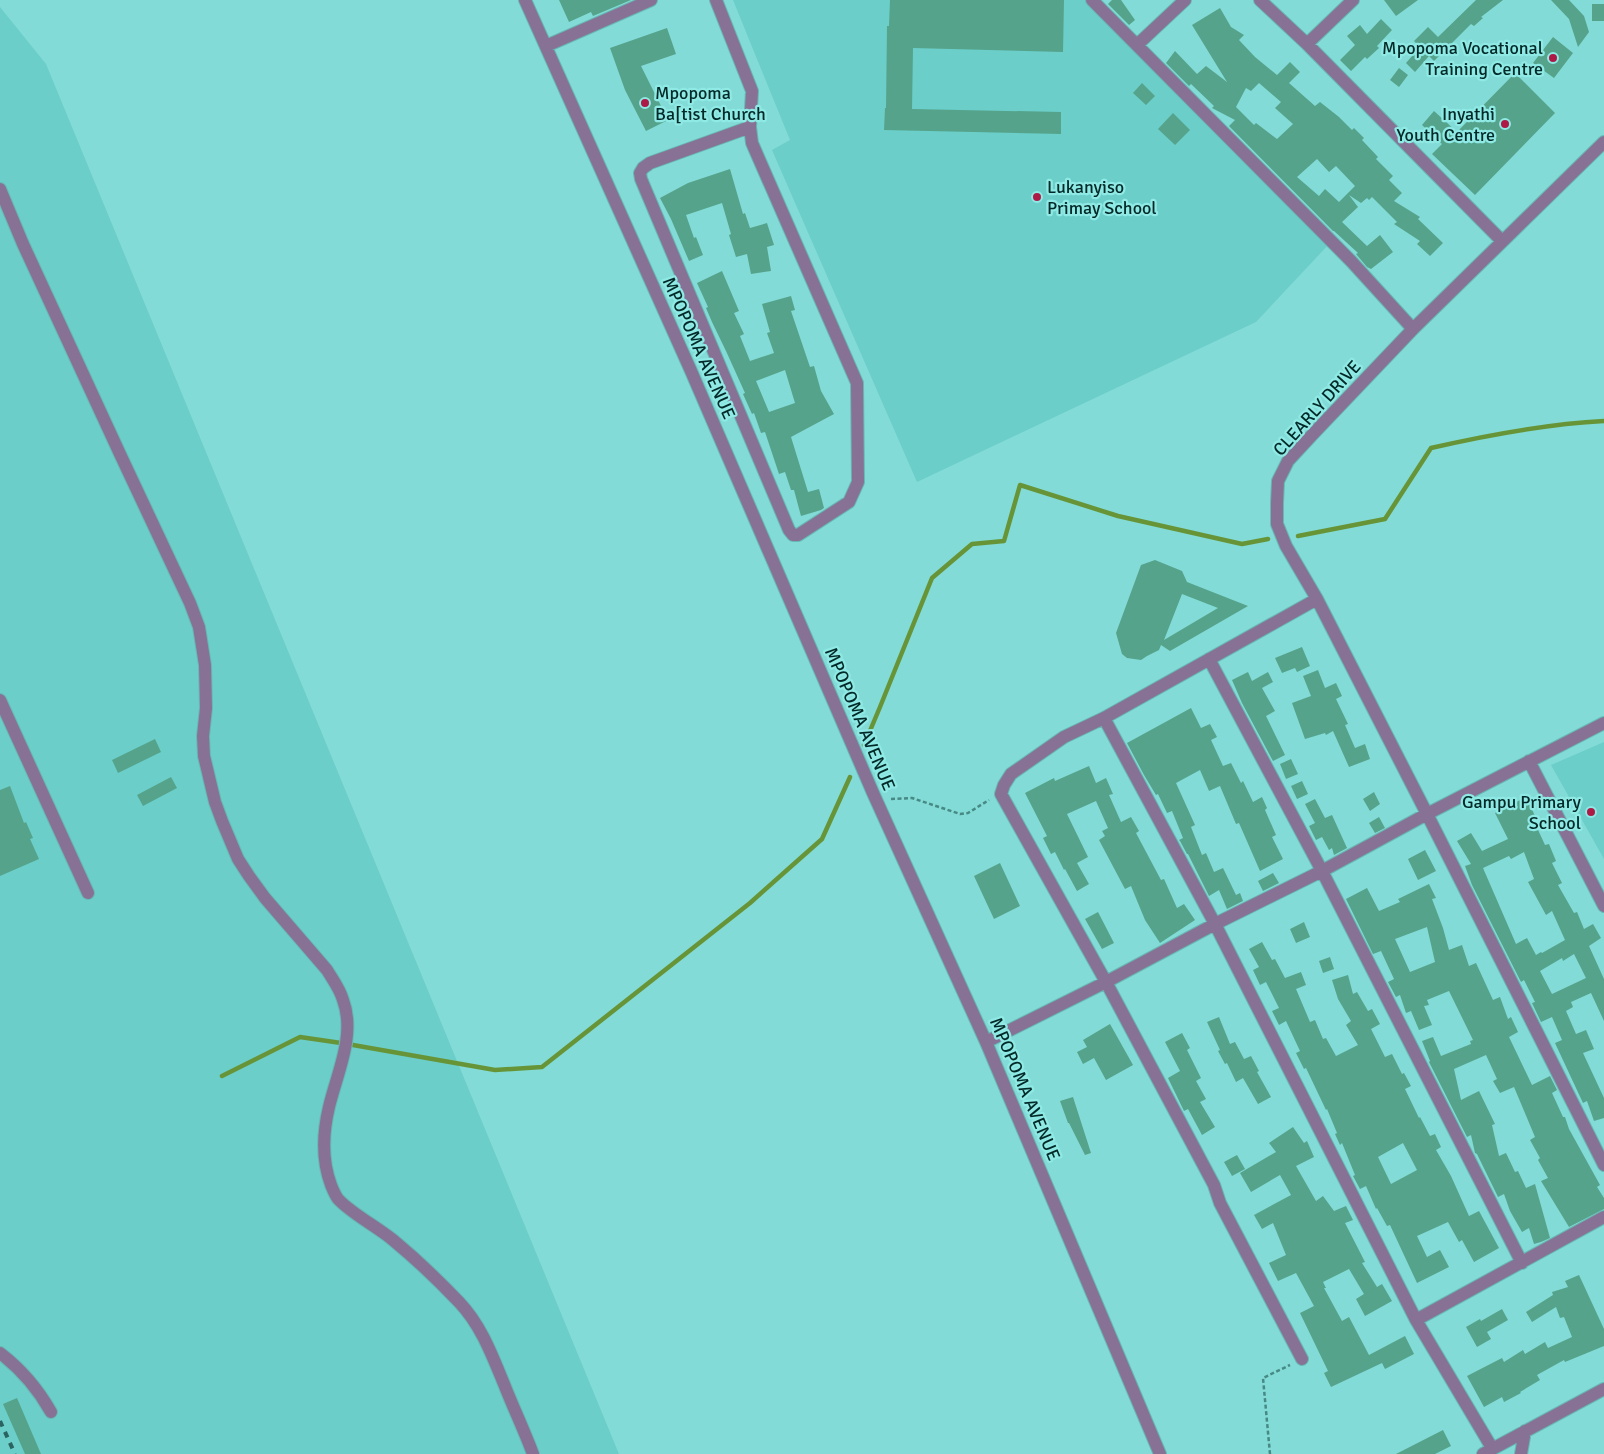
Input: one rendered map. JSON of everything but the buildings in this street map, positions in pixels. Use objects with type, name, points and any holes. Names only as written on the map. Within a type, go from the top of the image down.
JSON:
[{"type":"street","name":"MPOPOMA AVENUE","points":[[525,0],[691,371],[876,800],[986,1042],[1160,1454]]},
{"type":"street","points":[[546,46],[651,0]]},
{"type":"street","points":[[716,0],[752,91],[750,127],[752,143],[858,388],[858,482],[854,492],[849,502],[798,535],[793,535],[789,530],[640,173],[650,163],[750,127]]},
{"type":"street","points":[[1092,0],[1351,260],[1413,330]]},
{"type":"street","points":[[1137,45],[1185,0]]},
{"type":"street","points":[[1260,0],[1307,44],[1502,241]]},
{"type":"street","points":[[1307,44],[1353,0]]},
{"type":"street","name":"CLEARLY DRIVE","points":[[1604,142],[1413,330],[1288,461],[1278,481],[1277,524],[1286,546],[1316,599],[1427,814],[1604,1165]]},
{"type":"street","points":[[0,189],[23,244],[190,603],[199,627],[205,665],[204,756],[215,802],[238,859],[265,898],[327,970],[344,1002],[347,1023],[346,1045],[329,1108],[324,1137],[327,1170],[331,1185],[337,1198],[406,1251],[470,1315],[488,1346],[533,1454]]},
{"type":"street","points":[[1302,1359],[1220,1203],[1214,1185],[1106,982],[1001,794],[1011,774],[1064,737],[1104,718],[1316,599]]},
{"type":"street","points":[[1209,659],[1322,871],[1522,1263]]},
{"type":"street","points":[[0,700],[88,893]]},
{"type":"street","points":[[1104,718],[1215,924],[1416,1320],[1488,1451],[1604,1389]]},
{"type":"street","points":[[986,1042],[1322,871],[1427,814],[1604,723]]},
{"type":"street","points":[[1529,761],[1604,906]]},
{"type":"street","points":[[1416,1320],[1604,1217]]},
{"type":"street","points":[[0,1353],[13,1363],[31,1382],[51,1412]]},
{"type":"street","points":[[1522,1454],[1526,1431]]},
{"type":"path","points":[[876,800],[912,798],[952,813],[960,814],[968,813],[1001,794]]},
{"type":"path","points":[[1270,1454],[1263,1378],[1302,1359]]},
{"type":"shaded area","name":"Lukanyiso Primay School","points":[[733,0],[1085,0],[1330,243],[1256,322],[917,482],[772,150],[790,140]]},
{"type":"shaded area","points":[[0,7],[46,64],[619,1454],[0,1454]]},
{"type":"shaded area","name":"Gampu Primary School","points":[[1604,742],[1604,859],[1551,765]]},
{"type":"waterway","points":[[1298,536],[1385,519],[1431,448],[1517,431],[1604,421]]},
{"type":"waterway","points":[[864,745],[932,578],[972,544],[1004,541],[1020,485],[1118,516],[1242,544],[1268,539]]},
{"type":"waterway","points":[[353,1045],[495,1070],[542,1067],[750,903],[822,839],[850,777]]},
{"type":"waterway","points":[[222,1076],[300,1037],[341,1043]]},
{"type":"railway","points":[[0,1421],[15,1454]]},
{"type":"place","name":"Mpopoma Vocational Training Centre","points":[[1553,58]]},
{"type":"place","name":"Mpopoma Ba[tist Church","points":[[645,103]]},
{"type":"place","name":"Inyathi Youth Centre","points":[[1505,124]]},
{"type":"place","name":"Lukanyiso Primay School","points":[[1037,197]]},
{"type":"place","name":"Gampu Primary School","points":[[1591,812]]}]
